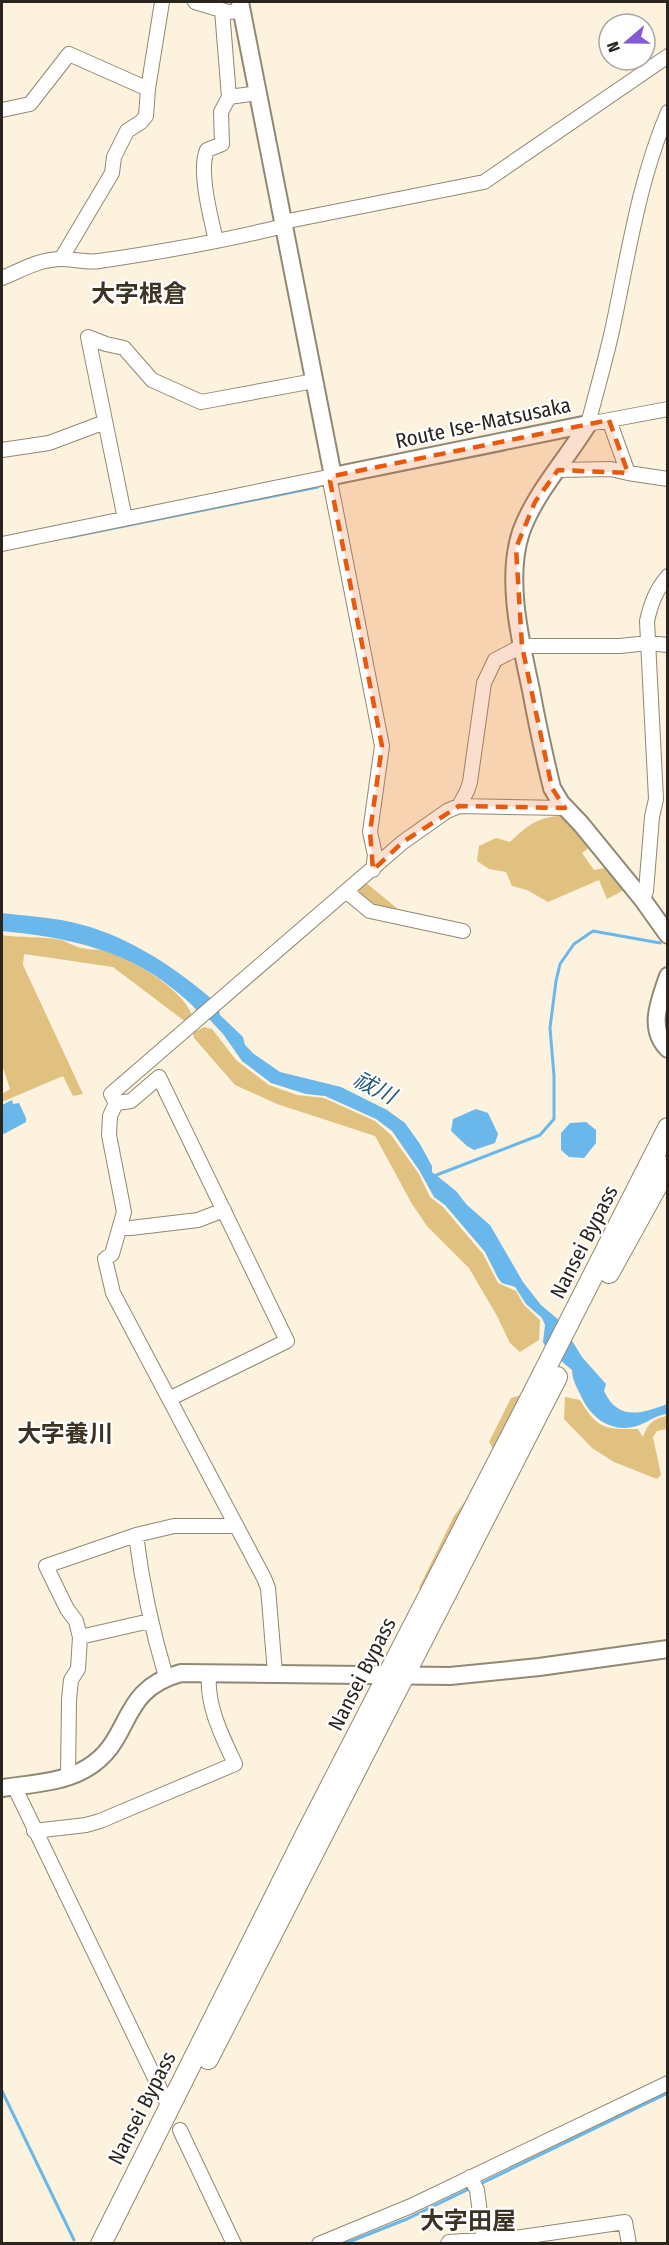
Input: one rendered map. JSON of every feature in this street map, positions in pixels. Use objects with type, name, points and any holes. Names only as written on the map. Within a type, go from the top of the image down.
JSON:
[{"type":"highway","name":"Nansei Bypass","points":[[115,2244],[397,1676],[604,1270],[668,1128]]},
{"type":"highway","name":"Nansei Bypass","points":[[604,1270],[668,1166]]},
{"type":"highway","name":"Nansei Bypass","points":[[101,2244],[306,1834],[397,1676]]},
{"type":"main road","points":[[241,6],[333,476]]},
{"type":"main road","name":"Route Ise-Matsusaka","points":[[588,424],[535,502],[516,548],[514,579],[522,646],[552,788],[565,808],[581,824],[643,900],[668,935]]},
{"type":"main road","name":"Route Ise-Matsusaka","points":[[333,476],[588,424]]},
{"type":"main road","points":[[668,976],[655,1020],[659,1037],[668,1049]]},
{"type":"main road","points":[[8,1787],[68,1776],[88,1767],[113,1744],[135,1701],[149,1687],[166,1677],[181,1673],[450,1676],[668,1649]]},
{"type":"street","points":[[61,259],[111,173],[114,157],[127,131],[141,123],[146,116],[162,2]]},
{"type":"street","points":[[195,2],[228,12],[241,6]]},
{"type":"street","points":[[216,241],[205,174],[205,154],[207,150],[222,144],[221,112],[229,97],[222,10]]},
{"type":"street","points":[[2,110],[30,104],[69,54],[148,89]]},
{"type":"street","points":[[2,278],[30,264],[61,259],[95,262],[216,241],[284,224],[484,182],[668,56]]},
{"type":"street","points":[[229,97],[258,93]]},
{"type":"street","points":[[668,112],[658,135],[636,207],[612,333],[588,424],[668,409]]},
{"type":"street","points":[[125,519],[88,337],[124,348],[152,380],[201,402],[314,381]]},
{"type":"street","points":[[609,420],[628,473]]},
{"type":"street","points":[[2,450],[48,443],[105,422]]},
{"type":"street","points":[[558,470],[611,469],[668,479]]},
{"type":"street","points":[[2,544],[333,476]]},
{"type":"street","points":[[333,476],[330,481],[382,746],[370,832],[375,855],[374,870]]},
{"type":"street","points":[[643,900],[646,891],[652,818],[656,799],[647,621],[652,601],[668,576]]},
{"type":"street","points":[[459,806],[470,782],[484,682],[495,660],[522,646],[620,646],[648,643],[668,645]]},
{"type":"street","points":[[116,1103],[111,1094],[374,870],[403,842],[447,812],[459,806],[565,808]]},
{"type":"street","points":[[347,892],[370,911],[463,931]]},
{"type":"street","points":[[116,1103],[131,1101],[159,1077],[287,1341],[169,1399]]},
{"type":"street","points":[[116,1103],[110,1116],[109,1135],[124,1212],[112,1254],[105,1259],[109,1281],[113,1293],[268,1588],[275,1673]]},
{"type":"street","points":[[120,1227],[198,1220],[224,1210]]},
{"type":"street","points":[[68,1776],[69,1700],[71,1680],[78,1669],[80,1637],[76,1621],[67,1609],[46,1566],[136,1535],[174,1526],[236,1526]]},
{"type":"street","points":[[136,1535],[141,1580],[166,1677]]},
{"type":"street","points":[[80,1637],[150,1621]]},
{"type":"street","points":[[34,1831],[86,1826],[235,1764],[223,1740],[212,1707],[208,1685],[209,1673]]},
{"type":"street","points":[[8,1787],[34,1831],[165,2099]]},
{"type":"street","points":[[319,2244],[474,2183],[668,2083]]},
{"type":"street","points":[[180,2130],[234,2244]]},
{"type":"street","points":[[474,2183],[484,2241]]},
{"type":"street","points":[[448,2244],[449,2242],[552,2238],[625,2222],[629,2244]]},
{"type":"highlighted area","points":[[609,420],[628,473],[558,470],[535,502],[516,548],[522,646],[552,788],[565,808],[459,806],[403,842],[373,870],[370,832],[382,746],[330,481],[333,476]]},
{"type":"shaded area","points":[[568,815],[594,844],[582,853],[594,870],[610,867],[628,888],[607,899],[599,880],[548,902],[527,890],[512,886],[506,872],[489,869],[477,861],[479,846],[496,838],[510,842],[542,819]]},
{"type":"shaded area","points":[[365,882],[404,914],[371,908],[354,890]]},
{"type":"shaded area","points":[[2,935],[61,940],[126,959],[153,975],[178,994],[192,1015],[187,1021],[183,1020],[113,967],[24,954],[23,965],[83,1094],[73,1096],[63,1076],[2,1102],[2,1094],[10,1089],[2,1065]]},
{"type":"shaded area","points":[[204,1027],[212,1029],[236,1060],[269,1085],[297,1095],[324,1098],[375,1121],[391,1135],[419,1174],[430,1197],[443,1207],[483,1254],[498,1283],[516,1291],[524,1305],[540,1320],[539,1340],[520,1352],[510,1343],[469,1268],[427,1226],[412,1204],[375,1136],[277,1104],[235,1085],[194,1038],[193,1033]]},
{"type":"shaded area","points":[[521,1395],[493,1448],[489,1442],[511,1398]]},
{"type":"shaded area","points":[[565,1397],[580,1400],[592,1417],[603,1426],[638,1429],[643,1437],[652,1422],[667,1416],[667,1429],[657,1431],[653,1437],[661,1475],[657,1479],[614,1462],[592,1448],[564,1419]]},
{"type":"shaded area","points":[[479,1483],[421,1593],[419,1588],[454,1516]]},
{"type":"water","points":[[2,913],[63,920],[110,934],[147,952],[213,1000],[199,1013],[182,996],[153,974],[112,954],[69,941],[2,931]]},
{"type":"water","points":[[219,1010],[220,1015],[243,1037],[245,1045],[280,1072],[341,1087],[387,1110],[405,1123],[420,1144],[432,1166],[432,1172],[456,1191],[467,1205],[490,1225],[523,1282],[541,1305],[560,1321],[582,1357],[606,1384],[604,1391],[610,1401],[623,1411],[631,1412],[667,1404],[667,1414],[633,1427],[624,1428],[608,1424],[593,1415],[578,1389],[572,1370],[547,1349],[543,1342],[545,1325],[542,1318],[526,1304],[515,1287],[502,1283],[485,1252],[445,1205],[434,1197],[419,1170],[392,1131],[376,1119],[325,1096],[306,1094],[271,1083],[242,1061],[209,1019]]},
{"type":"water","points":[[12,1100],[13,1104],[19,1103],[26,1122],[4,1134],[2,1133],[2,1105]]},
{"type":"water","points":[[476,1109],[488,1113],[498,1134],[495,1143],[474,1150],[451,1131],[453,1119]]},
{"type":"water","points":[[586,1122],[596,1130],[596,1143],[584,1158],[569,1157],[561,1150],[561,1133],[570,1123]]},
{"type":"waterway","points":[[369,477],[505,450]]},
{"type":"waterway","points":[[70,537],[318,487]]},
{"type":"waterway","points":[[434,1176],[540,1135],[554,1119],[554,1076],[550,1028],[560,964],[574,944],[593,931],[660,943]]},
{"type":"waterway","points":[[2,2091],[74,2240]]},
{"type":"waterway","points":[[480,2184],[668,2093]]},
{"type":"waterway","points":[[344,2244],[407,2219],[471,2188]]},
{"type":"district","name":"大字根倉","points":[[139,294]]},
{"type":"district","name":"大字養川","points":[[65,1434]]},
{"type":"district","name":"大字田屋","points":[[468,2221]]},
{"type":"water label","name":"祓川","points":[[375,1087]]}]
